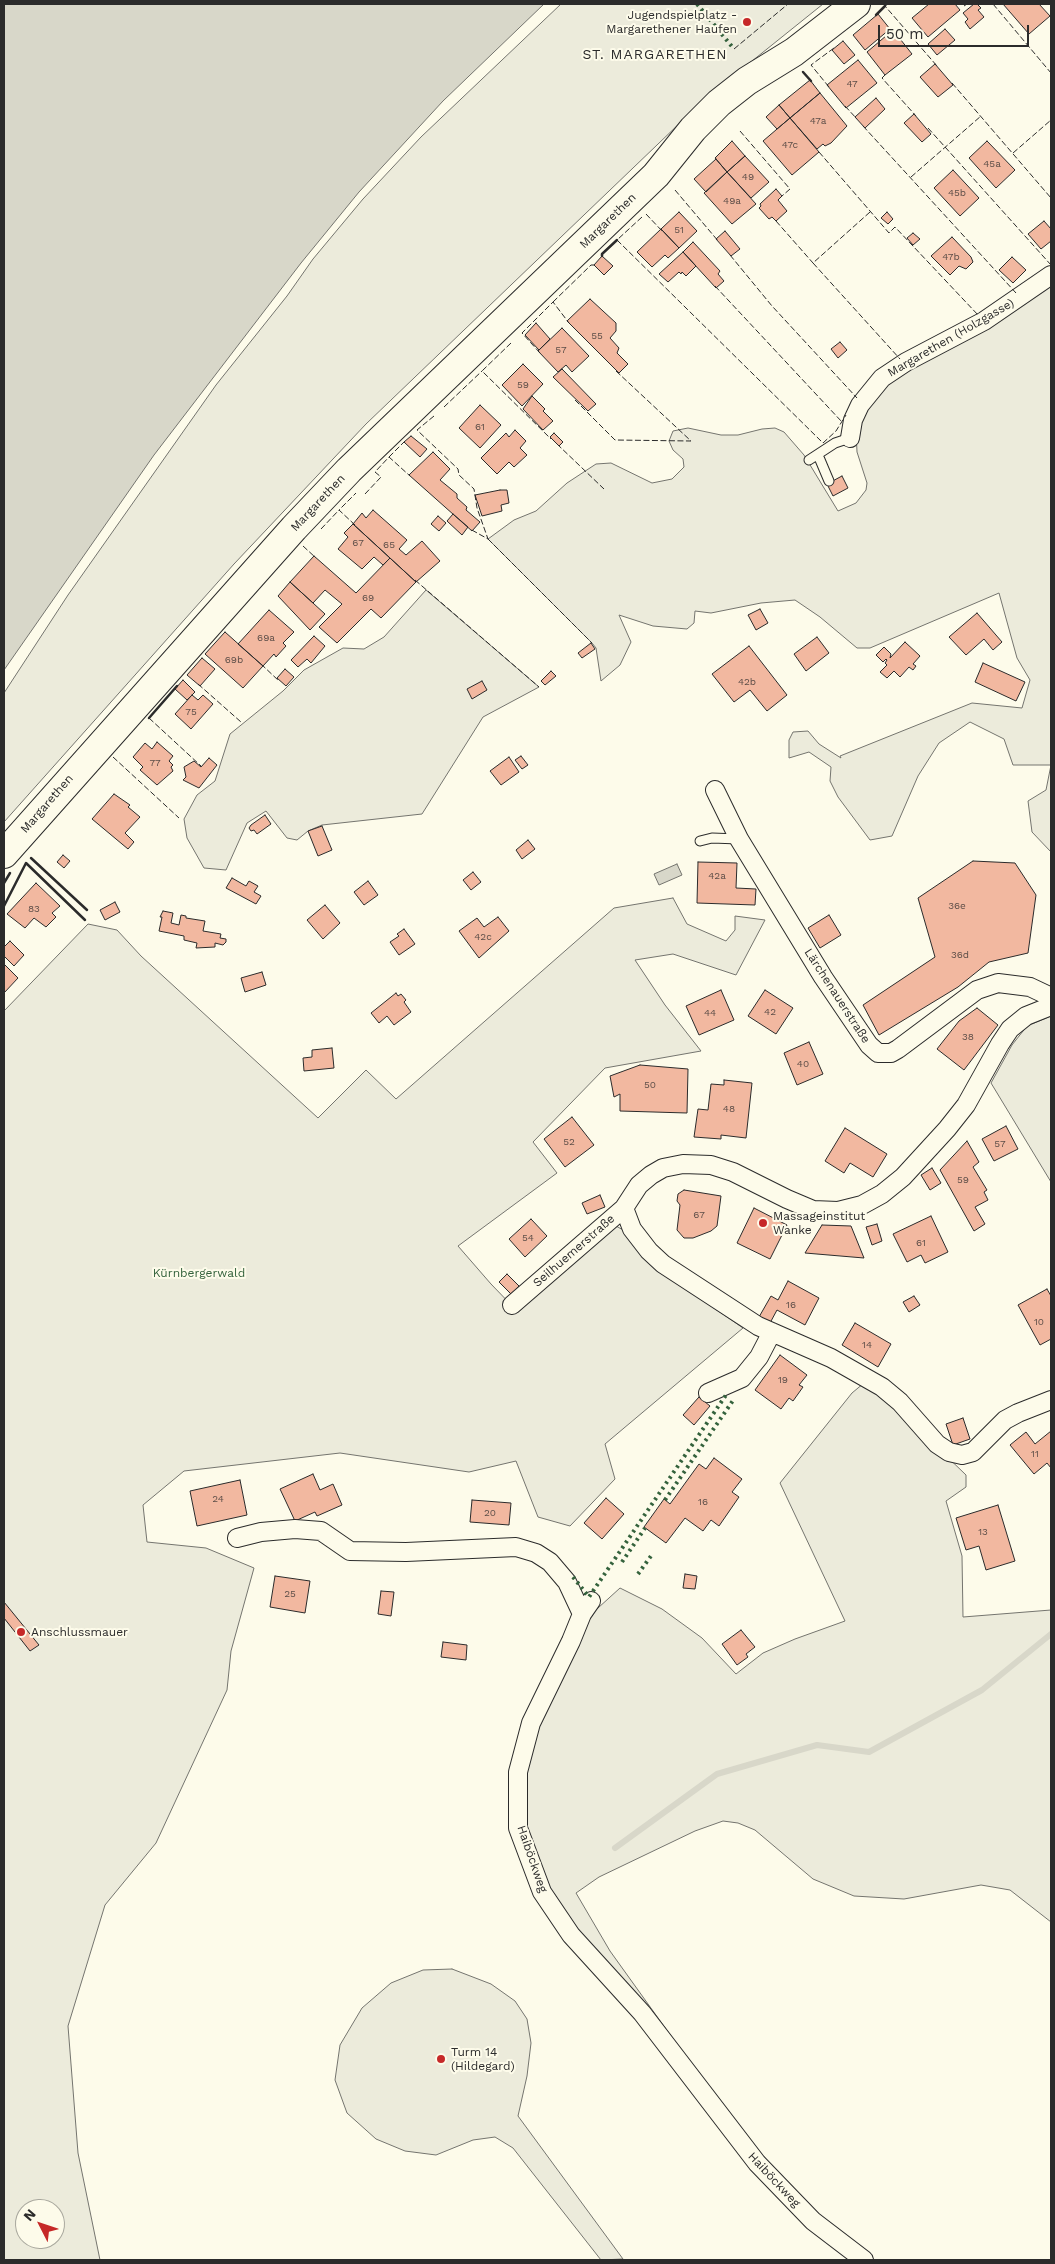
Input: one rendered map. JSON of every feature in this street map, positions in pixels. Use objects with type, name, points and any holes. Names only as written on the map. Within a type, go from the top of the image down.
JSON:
[{"type":"main road","name":"Margarethen","points":[[4,854],[282,542],[349,470],[656,175],[690,152],[748,102],[794,52],[856,4]]},
{"type":"street","name":"Margarethen (Holzgasse)","points":[[850,438],[853,420],[860,405],[886,375],[984,321],[1051,275]]},
{"type":"street","name":"Lärchenauerstraße","points":[[715,790],[739,839],[844,1009],[869,1046],[878,1053],[891,1053],[898,1049],[977,990],[998,983],[1030,987],[1051,997]]},
{"type":"street","points":[[624,1208],[639,1185],[651,1175],[663,1168],[683,1164],[711,1165],[733,1172],[787,1200],[813,1210],[838,1211],[862,1205],[882,1194],[902,1177],[947,1128],[966,1105],[1010,1029],[1026,1016],[1051,1006]]},
{"type":"street","name":"Seilhuemerstraße","points":[[512,1305],[610,1218],[624,1208],[632,1229],[649,1251],[663,1264],[745,1318],[831,1358],[882,1387],[900,1402],[937,1444],[949,1452],[962,1455],[973,1452],[1005,1420],[1051,1400]]},
{"type":"street","points":[[708,1393],[742,1378],[755,1364],[772,1332]]},
{"type":"street","name":"Haiböckweg","points":[[237,1538],[261,1532],[295,1528],[321,1532],[350,1551],[406,1552],[516,1546],[536,1553],[550,1562],[586,1607],[531,1723],[518,1772],[518,1828],[542,1892],[571,1935],[642,2013],[757,2163],[813,2222],[864,2260]]},
{"type":"lane","points":[[810,460],[835,443],[850,438]]},
{"type":"lane","points":[[818,455],[829,481]]},
{"type":"lane","points":[[700,841],[712,838],[739,839]]},
{"type":"green space","points":[[561,4],[823,4],[706,98],[366,424],[234,564],[4,822],[4,693],[68,595],[216,385],[287,296],[313,259],[363,199],[421,137]]},
{"type":"green space","points":[[1051,283],[1051,765],[1013,765],[1004,739],[970,722],[939,743],[918,776],[892,836],[870,840],[838,797],[830,781],[831,767],[809,752],[789,758],[789,740],[793,732],[808,731],[819,744],[841,758],[840,756],[972,703],[1022,708],[1030,680],[1017,658],[999,593],[870,648],[857,648],[820,617],[795,600],[761,603],[711,613],[695,611],[694,623],[687,629],[653,626],[619,615],[631,642],[620,665],[601,681],[596,648],[488,539],[514,520],[536,511],[567,483],[596,464],[611,463],[652,483],[672,479],[684,467],[683,459],[673,450],[669,441],[673,431],[688,428],[721,435],[738,435],[775,428],[784,432],[804,455],[838,511],[856,503],[866,490],[867,483],[857,452],[856,431],[881,384]]},
{"type":"green space","points":[[426,590],[539,687],[483,717],[422,814],[322,825],[308,831],[297,840],[287,838],[266,811],[247,823],[226,870],[204,868],[187,838],[184,819],[197,795],[215,781],[230,734],[283,691],[304,670],[343,648],[364,649],[384,637]]},
{"type":"green space","points":[[1051,765],[1051,852],[1032,832],[1028,801],[1046,790]]},
{"type":"green space","name":"Kürnbergerwald","points":[[673,898],[687,924],[726,941],[735,930],[735,916],[765,920],[736,975],[673,954],[635,960],[665,1005],[701,1051],[605,1068],[533,1142],[557,1173],[458,1246],[518,1312],[610,1229],[616,1226],[625,1231],[653,1266],[743,1328],[605,1444],[615,1479],[570,1526],[538,1517],[516,1461],[469,1472],[340,1453],[184,1471],[143,1505],[147,1542],[206,1548],[254,1568],[231,1651],[227,1690],[156,1843],[105,1905],[68,2026],[78,2153],[100,2260],[4,2260],[4,1011],[88,924],[117,930],[141,956],[318,1118],[366,1070],[396,1099],[614,908]]},
{"type":"green space","points":[[1051,1016],[1051,1182],[991,1083],[1012,1045],[1027,1026]]},
{"type":"green space","points":[[864,1383],[876,1388],[966,1475],[966,1487],[946,1501],[962,1556],[963,1617],[1051,1610],[1051,1922],[1010,1890],[981,1885],[904,1899],[854,1896],[813,1879],[755,1830],[738,1823],[723,1821],[695,1831],[599,1877],[576,1893],[610,1951],[704,2082],[601,1961],[549,1894],[526,1833],[527,1753],[587,1618],[620,1588],[662,1609],[702,1638],[736,1674],[763,1653],[845,1621],[780,1483],[852,1393]]},
{"type":"green space","points":[[452,1969],[491,1984],[515,2001],[527,2019],[531,2043],[527,2076],[518,2116],[623,2259],[601,2260],[513,2148],[495,2137],[473,2140],[436,2155],[405,2151],[376,2139],[347,2113],[335,2080],[340,2045],[362,2008],[391,1983],[423,1970]]},
{"type":"shaded area","points":[[4,4],[544,4],[443,101],[359,192],[301,263],[154,455],[4,670]]},
{"type":"shaded area","points":[[677,864],[682,875],[659,885],[654,874]]},
{"type":"building","points":[[929,4],[955,4],[960,10],[928,37],[912,18]]},
{"type":"building","points":[[974,4],[981,8],[978,10],[984,17],[970,29],[965,22],[968,19],[963,13]]},
{"type":"building","points":[[1003,4],[1039,4],[1050,16],[1029,34]]},
{"type":"building","points":[[878,14],[890,29],[865,50],[853,35]]},
{"type":"building","points":[[945,29],[955,40],[937,55],[928,44]]},
{"type":"building","points":[[893,30],[912,54],[885,75],[867,52]]},
{"type":"building","points":[[843,41],[855,55],[844,64],[832,50]]},
{"type":"building","points":[[858,60],[877,83],[846,108],[827,85]]},
{"type":"building","points":[[935,64],[953,85],[938,97],[920,77]]},
{"type":"building","points":[[810,80],[820,93],[790,118],[779,105]]},
{"type":"building","points":[[820,93],[847,126],[831,143],[825,146],[823,144],[817,149],[790,118]]},
{"type":"building","points":[[876,98],[885,109],[865,128],[855,117]]},
{"type":"building","points":[[779,105],[790,118],[777,129],[766,117]]},
{"type":"building","points":[[914,114],[931,134],[922,142],[904,123]]},
{"type":"building","points":[[790,118],[819,152],[792,175],[763,141]]},
{"type":"building","points":[[732,141],[745,156],[727,172],[715,158]]},
{"type":"building","points":[[987,141],[1015,170],[996,188],[969,158]]},
{"type":"building","points":[[745,156],[769,182],[751,198],[727,172]]},
{"type":"building","points":[[716,159],[727,172],[706,192],[694,179]]},
{"type":"building","points":[[953,170],[979,198],[960,216],[934,188]]},
{"type":"building","points":[[727,172],[756,204],[732,224],[704,193]]},
{"type":"building","points":[[776,189],[782,196],[778,200],[787,211],[776,221],[772,217],[769,219],[759,208],[760,204]]},
{"type":"building","points":[[679,212],[697,231],[679,248],[661,229]]},
{"type":"building","points":[[887,212],[893,219],[888,224],[881,218]]},
{"type":"building","points":[[1044,221],[1051,229],[1051,241],[1041,249],[1028,234]]},
{"type":"building","points":[[661,229],[679,248],[668,258],[665,255],[652,267],[637,252]]},
{"type":"building","points":[[725,231],[740,249],[731,256],[716,239]]},
{"type":"building","points":[[913,233],[920,239],[913,245],[907,238]]},
{"type":"building","points":[[952,237],[971,257],[973,262],[966,269],[959,266],[950,275],[931,256]]},
{"type":"building","points":[[693,242],[720,271],[718,274],[724,281],[716,288],[683,252]]},
{"type":"building","points":[[683,252],[696,266],[686,276],[679,272],[668,282],[659,274]]},
{"type":"building","points":[[602,256],[613,266],[604,275],[594,265]]},
{"type":"building","points":[[1012,257],[1026,270],[1013,283],[999,270]]},
{"type":"building","points":[[590,299],[616,323],[616,331],[610,338],[619,348],[617,353],[628,364],[619,373],[567,321]]},
{"type":"building","points":[[536,323],[550,339],[539,350],[525,335]]},
{"type":"building","points":[[562,328],[589,356],[572,372],[566,365],[558,372],[538,351]]},
{"type":"building","points":[[840,342],[847,350],[838,358],[831,349]]},
{"type":"building","points":[[523,364],[543,384],[522,406],[502,385]]},
{"type":"building","points":[[562,369],[596,404],[588,411],[553,377]]},
{"type":"building","points":[[532,396],[545,409],[543,411],[553,421],[543,430],[523,409]]},
{"type":"building","points":[[480,405],[501,425],[480,448],[459,428]]},
{"type":"building","points":[[515,430],[526,441],[520,448],[527,455],[514,467],[509,462],[497,474],[481,458],[506,433],[509,437]]},
{"type":"building","points":[[554,433],[563,442],[559,446],[550,437]]},
{"type":"building","points":[[411,436],[427,449],[420,457],[404,442]]},
{"type":"building","points":[[433,452],[450,469],[440,480],[457,494],[457,498],[467,507],[466,510],[480,522],[472,531],[409,475]]},
{"type":"building","points":[[842,476],[848,488],[833,496],[827,484]]},
{"type":"building","points":[[507,490],[509,503],[501,505],[502,511],[482,516],[475,495]]},
{"type":"building","points":[[373,510],[407,540],[399,549],[406,555],[422,541],[440,561],[416,582],[353,524],[362,513],[366,518]]},
{"type":"building","points":[[453,514],[468,527],[462,535],[447,521]]},
{"type":"building","points":[[438,516],[446,523],[439,531],[431,524]]},
{"type":"building","points":[[353,524],[390,558],[383,565],[374,557],[362,569],[338,549],[348,537],[344,533]]},
{"type":"building","points":[[314,556],[356,593],[390,558],[416,582],[381,618],[371,609],[337,643],[319,627],[342,604],[325,590],[313,603],[290,582]]},
{"type":"building","points":[[290,582],[325,614],[310,630],[278,596]]},
{"type":"building","points":[[760,609],[768,623],[756,630],[748,615]]},
{"type":"building","points":[[269,610],[294,632],[283,643],[286,646],[276,657],[274,654],[263,666],[238,644]]},
{"type":"building","points":[[977,613],[1002,642],[993,650],[984,639],[966,655],[949,637]]},
{"type":"building","points":[[225,632],[263,666],[243,688],[205,654]]},
{"type":"building","points":[[314,636],[325,646],[311,663],[307,659],[298,667],[291,660]]},
{"type":"building","points":[[817,637],[829,653],[806,671],[794,654]]},
{"type":"building","points":[[905,642],[920,656],[913,664],[916,666],[913,670],[909,667],[900,677],[894,671],[887,678],[880,672],[887,665],[885,663],[887,660],[883,662],[876,655],[884,647],[891,654],[890,658]]},
{"type":"building","points":[[591,643],[595,649],[582,658],[578,653]]},
{"type":"building","points":[[749,646],[787,695],[767,711],[750,690],[734,702],[712,674]]},
{"type":"building","points":[[202,658],[215,669],[200,686],[187,675]]},
{"type":"building","points":[[983,663],[1025,682],[1016,701],[975,682]]},
{"type":"building","points":[[285,669],[294,677],[286,686],[277,678]]},
{"type":"building","points":[[551,671],[556,676],[545,685],[541,681]]},
{"type":"building","points":[[183,680],[195,692],[187,700],[175,689]]},
{"type":"building","points":[[482,681],[487,690],[472,699],[467,689]]},
{"type":"building","points":[[192,695],[198,700],[203,695],[213,704],[191,729],[175,714]]},
{"type":"building","points":[[157,742],[173,756],[169,761],[173,765],[171,767],[173,771],[157,785],[140,770],[143,767],[133,757],[145,743],[152,749]]},
{"type":"building","points":[[521,756],[528,765],[522,769],[515,760]]},
{"type":"building","points":[[509,757],[519,772],[501,785],[490,771]]},
{"type":"building","points":[[209,758],[217,765],[199,788],[183,780],[186,777],[184,767],[194,761],[201,767]]},
{"type":"building","points":[[114,794],[130,805],[128,807],[140,817],[125,833],[134,842],[128,849],[92,819]]},
{"type":"building","points":[[265,815],[271,824],[257,834],[254,830],[251,831],[249,828],[251,825]]},
{"type":"building","points":[[322,826],[332,850],[318,856],[308,831]]},
{"type":"building","points":[[528,840],[535,849],[522,859],[516,850]]},
{"type":"building","points":[[63,855],[70,861],[64,868],[57,862]]},
{"type":"building","points":[[973,861],[1015,863],[1036,895],[1028,953],[989,962],[958,987],[879,1035],[863,1005],[935,957],[918,898]]},
{"type":"building","points":[[698,862],[737,863],[736,888],[756,889],[755,905],[697,903]]},
{"type":"building","points":[[473,872],[481,882],[471,890],[463,880]]},
{"type":"building","points":[[232,878],[246,886],[249,881],[258,886],[254,892],[261,896],[256,904],[226,888]]},
{"type":"building","points":[[368,881],[378,895],[364,905],[354,892]]},
{"type":"building","points":[[36,883],[60,906],[52,913],[56,917],[46,927],[34,918],[25,928],[7,914]]},
{"type":"building","points":[[115,902],[120,912],[105,920],[100,910]]},
{"type":"building","points":[[325,905],[340,923],[323,939],[307,920]]},
{"type":"building","points":[[163,911],[173,913],[171,923],[179,925],[181,915],[186,916],[186,918],[205,921],[203,931],[221,934],[220,938],[226,939],[226,942],[223,945],[215,943],[215,947],[196,948],[197,943],[184,940],[184,936],[159,931],[162,917],[160,917]]},
{"type":"building","points":[[829,915],[841,935],[820,948],[808,928]]},
{"type":"building","points":[[498,917],[509,931],[479,958],[459,931],[477,918],[484,927]]},
{"type":"building","points":[[404,929],[415,944],[399,955],[390,942],[399,936],[397,934]]},
{"type":"building","points":[[10,941],[24,955],[14,966],[4,956],[4,947]]},
{"type":"building","points":[[4,964],[18,978],[4,993]]},
{"type":"building","points":[[262,972],[266,985],[245,992],[241,978]]},
{"type":"building","points":[[721,990],[734,1020],[699,1035],[686,1006]]},
{"type":"building","points":[[765,990],[793,1008],[776,1034],[748,1016]]},
{"type":"building","points":[[396,993],[398,996],[401,994],[406,1000],[404,1002],[411,1012],[394,1025],[387,1016],[379,1023],[371,1013]]},
{"type":"building","points":[[977,1008],[998,1025],[964,1070],[937,1049],[959,1021]]},
{"type":"building","points":[[809,1042],[823,1074],[797,1085],[784,1053]]},
{"type":"building","points":[[332,1048],[334,1068],[304,1071],[303,1058],[312,1057],[312,1050]]},
{"type":"building","points":[[640,1065],[688,1069],[687,1113],[620,1111],[620,1094],[614,1097],[610,1076]]},
{"type":"building","points":[[724,1080],[752,1083],[746,1138],[721,1135],[721,1139],[694,1137],[698,1109],[708,1110],[711,1084],[724,1085]]},
{"type":"building","points":[[572,1117],[594,1145],[565,1167],[544,1139]]},
{"type":"building","points":[[1006,1126],[1018,1149],[994,1161],[982,1139]]},
{"type":"building","points":[[845,1128],[887,1154],[873,1177],[850,1163],[844,1173],[825,1161]]},
{"type":"building","points":[[967,1141],[979,1162],[973,1167],[987,1190],[984,1192],[988,1200],[975,1207],[985,1224],[974,1231],[940,1170]]},
{"type":"building","points":[[932,1168],[941,1183],[930,1190],[921,1175]]},
{"type":"building","points":[[684,1190],[721,1196],[717,1226],[711,1231],[693,1238],[684,1238],[677,1230],[680,1205],[677,1201],[678,1194]]},
{"type":"building","points":[[600,1195],[605,1207],[587,1214],[582,1203]]},
{"type":"building","points":[[754,1208],[787,1225],[770,1259],[737,1243]]},
{"type":"building","points":[[931,1216],[948,1252],[925,1263],[921,1255],[907,1262],[893,1234]]},
{"type":"building","points":[[531,1219],[547,1236],[525,1257],[509,1239]]},
{"type":"building","points":[[877,1224],[882,1241],[872,1245],[866,1227]]},
{"type":"building","points":[[822,1225],[851,1226],[864,1258],[805,1253]]},
{"type":"building","points":[[507,1274],[519,1286],[511,1294],[499,1282]]},
{"type":"building","points":[[788,1281],[819,1298],[805,1325],[777,1310],[770,1323],[759,1317],[771,1296],[778,1300]]},
{"type":"building","points":[[1047,1289],[1051,1296],[1051,1339],[1040,1345],[1018,1305]]},
{"type":"building","points":[[914,1296],[920,1305],[909,1312],[903,1302]]},
{"type":"building","points":[[855,1323],[891,1344],[878,1367],[842,1345]]},
{"type":"building","points":[[780,1355],[807,1375],[799,1385],[803,1387],[793,1401],[789,1398],[781,1409],[755,1390]]},
{"type":"building","points":[[699,1397],[710,1406],[694,1425],[683,1415]]},
{"type":"building","points":[[963,1418],[970,1439],[953,1445],[946,1424]]},
{"type":"building","points":[[1051,1431],[1051,1468],[1047,1463],[1034,1474],[1010,1445],[1026,1432],[1035,1444]]},
{"type":"building","points":[[714,1458],[742,1479],[732,1492],[739,1497],[719,1526],[711,1520],[703,1531],[685,1518],[666,1543],[644,1527],[664,1499],[670,1504],[699,1464],[706,1469]]},
{"type":"building","points":[[313,1474],[320,1490],[333,1484],[342,1505],[317,1516],[315,1512],[295,1521],[280,1489]]},
{"type":"building","points":[[240,1480],[247,1515],[197,1526],[190,1491]]},
{"type":"building","points":[[606,1498],[624,1514],[602,1539],[584,1523]]},
{"type":"building","points":[[472,1500],[511,1503],[509,1525],[470,1522]]},
{"type":"building","points":[[998,1505],[1015,1561],[986,1570],[979,1546],[966,1550],[956,1518]]},
{"type":"building","points":[[685,1574],[697,1576],[695,1589],[683,1588]]},
{"type":"building","points":[[275,1576],[310,1581],[305,1613],[270,1607]]},
{"type":"building","points":[[381,1591],[394,1592],[391,1616],[378,1614]]},
{"type":"building","name":"Anschlussmauer","points":[[4,1602],[39,1645],[30,1651],[4,1618]]},
{"type":"building","points":[[741,1630],[755,1647],[746,1654],[748,1657],[737,1665],[722,1644]]},
{"type":"building","points":[[443,1642],[467,1645],[466,1660],[441,1657]]},
{"type":"waterway","points":[[615,1848],[717,1774],[817,1745],[869,1752],[982,1690],[1051,1634]]},
{"type":"hedge","points":[[697,4],[734,49]]},
{"type":"hedge","points":[[573,1577],[589,1597],[726,1395]]},
{"type":"hedge","points":[[665,1500],[734,1399]]},
{"type":"hedge","points":[[622,1562],[645,1528]]},
{"type":"hedge","points":[[638,1574],[651,1556]]},
{"type":"fence","points":[[734,49],[788,4]]},
{"type":"fence","points":[[888,4],[885,6],[937,66]]},
{"type":"fence","points":[[993,4],[1051,73]]},
{"type":"fence","points":[[829,87],[811,65],[834,48]]},
{"type":"fence","points":[[885,75],[882,78],[916,116]]},
{"type":"fence","points":[[952,83],[1051,198]]},
{"type":"fence","points":[[845,106],[857,119]]},
{"type":"fence","points":[[911,177],[981,116]]},
{"type":"fence","points":[[1013,153],[1051,120]]},
{"type":"fence","points":[[863,126],[1016,293]]},
{"type":"fence","points":[[928,128],[1051,265]]},
{"type":"fence","points":[[740,131],[790,189],[782,196]]},
{"type":"fence","points":[[819,152],[889,233],[895,227],[979,316]]},
{"type":"fence","points":[[675,190],[719,242]]},
{"type":"fence","points":[[870,212],[813,263],[900,359]]},
{"type":"fence","points":[[646,214],[663,232]]},
{"type":"fence","points":[[642,217],[617,240],[823,443],[836,431],[846,415]]},
{"type":"fence","points":[[776,221],[813,263]]},
{"type":"fence","points":[[730,255],[772,306],[857,398]]},
{"type":"fence","points":[[553,302],[591,265],[594,265]]},
{"type":"fence","points":[[715,286],[842,422]]},
{"type":"fence","points":[[540,353],[522,333],[553,302],[569,323]]},
{"type":"fence","points":[[511,343],[482,371],[551,439]]},
{"type":"fence","points":[[444,407],[482,371]]},
{"type":"fence","points":[[616,371],[691,441]]},
{"type":"fence","points":[[575,400],[615,440],[691,441]]},
{"type":"fence","points":[[434,416],[417,430],[458,469],[459,475],[474,489],[477,508],[488,539],[470,529]]},
{"type":"fence","points":[[389,457],[405,441]]},
{"type":"fence","points":[[557,444],[604,489]]},
{"type":"fence","points":[[365,494],[381,477],[375,472],[389,457],[410,476]]},
{"type":"fence","points":[[355,525],[339,510],[356,493]]},
{"type":"fence","points":[[321,529],[339,510]]},
{"type":"fence","points":[[488,539],[592,643]]},
{"type":"fence","points":[[303,546],[316,558]]},
{"type":"fence","points":[[415,580],[539,687]]},
{"type":"fence","points":[[261,664],[279,681]]},
{"type":"fence","points":[[198,684],[241,722]]},
{"type":"fence","points":[[149,718],[201,766]]},
{"type":"fence","points":[[113,757],[179,818]]},
{"type":"wall","points":[[876,15],[885,6]]},
{"type":"wall","points":[[803,72],[811,81]]},
{"type":"wall","points":[[602,256],[617,240]]},
{"type":"wall","points":[[149,718],[177,686]]},
{"type":"wall","points":[[31,858],[87,910]]},
{"type":"wall","points":[[4,906],[26,863],[85,920]]},
{"type":"wall","points":[[4,883],[10,873]]},
{"type":"place","name":"Jugendspielplatz - Margarethener Haufen","points":[[747,22]]},
{"type":"place","name":"Massageinstitut Wanke","points":[[763,1223]]},
{"type":"place","name":"Anschlussmauer","points":[[21,1632]]},
{"type":"place","name":"Turm 14 (Hildegard)","points":[[441,2059]]},
{"type":"district","name":"ST. MARGARETHEN","points":[[655,55]]}]
